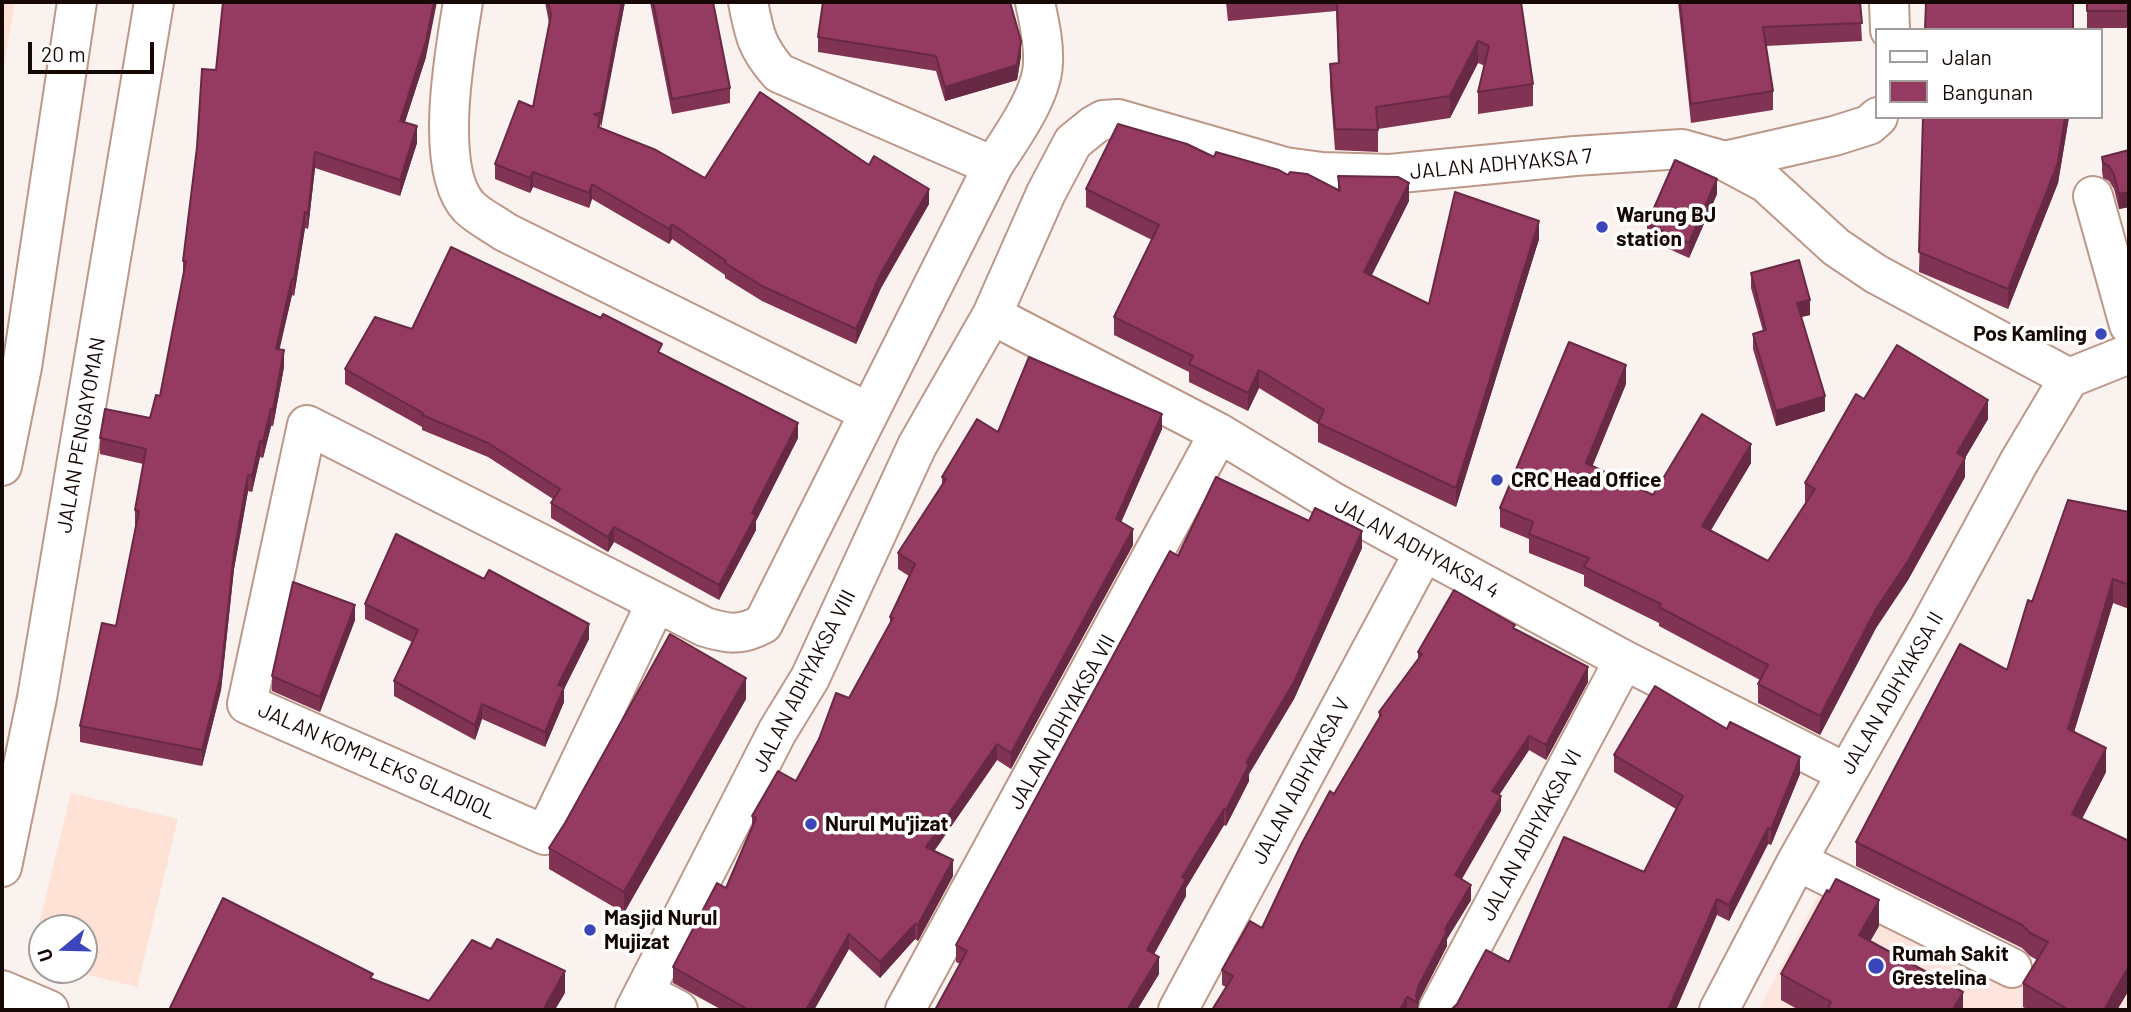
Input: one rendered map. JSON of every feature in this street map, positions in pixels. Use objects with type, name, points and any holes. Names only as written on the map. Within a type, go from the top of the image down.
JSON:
[{"type":"street","points":[[2,466],[22,367],[77,2]]},
{"type":"street","name":"JALAN PENGAYOMAN","points":[[2,867],[37,698],[154,2]]},
{"type":"street","points":[[463,2],[456,46],[448,141],[454,182],[469,206],[505,232],[868,412]]},
{"type":"street","points":[[748,2],[752,26],[762,53],[779,73],[993,166]]},
{"type":"street","name":"JALAN KOMPLEKS GLADIOL","points":[[656,603],[545,835],[247,704],[307,425],[705,627],[727,633],[748,632],[763,624],[993,166],[1014,133],[1040,81],[1044,64],[1035,2]]},
{"type":"street","points":[[1889,2],[1890,28]]},
{"type":"street","name":"JALAN ADHYAKSA 7","points":[[992,315],[1046,193],[1073,142],[1083,132],[1103,120],[1118,119],[1285,167],[1322,172],[1390,174],[1575,156],[1682,149],[1725,160],[1766,183],[1836,247],[1876,274],[2069,378]]},
{"type":"street","points":[[1725,160],[1834,136],[1869,125],[1876,119]]},
{"type":"street","points":[[2093,196],[2129,325]]},
{"type":"street","name":"JALAN ADHYAKSA 4","points":[[992,315],[1219,433],[1333,502],[1624,660],[1846,773]]},
{"type":"street","name":"JALAN ADHYAKSA VIII","points":[[640,1001],[777,732],[810,678],[917,446],[992,315]]},
{"type":"street","points":[[2069,378],[2129,354]]},
{"type":"street","name":"JALAN ADHYAKSA II","points":[[1719,1010],[1797,861],[2019,462],[2069,378]]},
{"type":"street","name":"JALAN ADHYAKSA VII","points":[[905,1010],[1219,433]]},
{"type":"street","name":"JALAN ADHYAKSA V","points":[[1178,1010],[1424,552]]},
{"type":"street","name":"JALAN ADHYAKSA VI","points":[[1438,1010],[1624,660]]},
{"type":"street","points":[[1797,861],[2011,968]]},
{"type":"street","points":[[2,990],[49,1010]]},
{"type":"street","points":[[640,1001],[678,1010]]},
{"type":"shaded area","points":[[2,2],[15,2],[2,76]]},
{"type":"shaded area","points":[[71,793],[178,819],[137,987],[98,978],[98,914],[41,914]]},
{"type":"shaded area","name":"Rumah Sakit Grestelina","points":[[1820,891],[2019,990],[2044,942],[2129,994],[2129,1010],[1759,1009]]},
{"type":"building","points":[[223,2],[434,2],[426,41],[400,121],[417,126],[400,180],[315,152],[308,213],[305,212],[294,279],[276,349],[284,350],[273,410],[271,409],[263,442],[260,441],[252,476],[248,475],[234,553],[221,674],[202,750],[80,726],[102,623],[116,626],[139,511],[135,510],[146,449],[100,438],[105,409],[150,418],[156,395],[160,396],[186,261],[183,261],[197,147],[202,69],[216,70]]},
{"type":"building","points":[[548,2],[622,2],[601,113],[594,114],[600,117],[598,127],[656,150],[705,178],[760,92],[869,165],[874,156],[929,189],[881,273],[856,329],[762,286],[672,224],[669,229],[592,184],[589,193],[533,172],[530,178],[495,164],[519,101],[533,107],[551,15]]},
{"type":"building","points":[[653,2],[713,2],[730,88],[672,99]]},
{"type":"building","points":[[823,2],[1010,2],[1021,41],[1017,65],[945,87],[936,56],[818,37]]},
{"type":"building","points":[[1337,2],[1521,2],[1533,84],[1478,92],[1489,46],[1478,41],[1450,96],[1376,107],[1378,130],[1335,129],[1330,64],[1339,63]]},
{"type":"building","points":[[1680,2],[1860,2],[1862,23],[1763,27],[1773,91],[1691,104]]},
{"type":"building","points":[[1926,2],[2073,2],[2073,28],[1925,28]]},
{"type":"building","points":[[2087,2],[2129,2],[2129,11],[2087,11]]},
{"type":"building","points":[[1923,119],[2065,119],[2058,163],[2008,289],[1919,252]]},
{"type":"building","points":[[1118,124],[1187,144],[1214,157],[1216,152],[1288,175],[1290,172],[1307,174],[1340,191],[1338,176],[1398,177],[1409,183],[1364,272],[1429,304],[1455,192],[1539,221],[1456,488],[1318,423],[1324,410],[1259,370],[1248,393],[1189,364],[1193,356],[1114,317],[1159,225],[1086,189]]},
{"type":"building","points":[[2129,150],[2129,192],[2119,194],[2114,175],[2109,166],[2103,163],[2102,157]]},
{"type":"building","points":[[1675,160],[1717,179],[1689,243],[1647,224]]},
{"type":"building","points":[[451,247],[601,318],[603,314],[662,344],[658,352],[798,423],[752,513],[756,515],[719,585],[614,527],[608,537],[551,503],[560,489],[488,443],[422,415],[423,413],[345,369],[375,317],[412,329]]},
{"type":"building","points":[[1799,260],[1810,300],[1797,303],[1825,396],[1776,411],[1753,334],[1766,330],[1751,273]]},
{"type":"building","points":[[1569,342],[1626,365],[1586,463],[1653,495],[1702,414],[1751,444],[1702,526],[1768,561],[1815,489],[1805,483],[1856,394],[1864,399],[1897,345],[1988,400],[1957,453],[1965,458],[1908,561],[1876,609],[1820,716],[1758,684],[1768,665],[1659,607],[1661,604],[1584,567],[1589,558],[1529,534],[1533,522],[1500,508]]},
{"type":"building","points":[[1029,357],[1162,414],[1116,519],[1133,529],[1011,753],[997,744],[926,847],[953,860],[918,925],[915,924],[880,962],[849,934],[806,1010],[749,1010],[673,967],[717,883],[726,888],[756,818],[752,816],[778,771],[796,781],[819,739],[836,693],[849,698],[893,618],[890,617],[915,564],[898,553],[946,479],[942,477],[977,419],[998,432]]},
{"type":"building","points":[[1216,477],[1309,521],[1315,508],[1362,531],[1294,682],[1246,763],[1249,765],[1226,810],[1224,809],[1182,877],[1186,879],[1147,950],[1159,957],[1127,1010],[935,1010],[967,951],[956,945],[1170,551],[1178,556]]},
{"type":"building","points":[[2068,500],[2129,512],[2129,585],[2113,579],[2068,729],[2106,748],[2072,814],[2129,841],[2129,966],[2104,1010],[2069,1010],[2023,983],[2048,942],[2030,933],[2022,925],[1856,842],[1960,644],[2007,670],[2028,600],[2032,602]]},
{"type":"building","points":[[396,534],[484,579],[489,570],[589,624],[558,685],[564,687],[545,732],[482,704],[475,725],[394,681],[418,630],[365,604]]},
{"type":"building","points":[[293,582],[355,605],[320,697],[272,676]]},
{"type":"building","points":[[1454,590],[1515,625],[1513,628],[1588,667],[1546,745],[1529,736],[1492,791],[1501,796],[1455,875],[1471,885],[1445,929],[1447,931],[1419,985],[1416,995],[1418,1003],[1407,997],[1400,1010],[1212,1010],[1233,976],[1222,970],[1250,921],[1262,928],[1330,791],[1334,794],[1381,715],[1379,712],[1422,654],[1418,652]]},
{"type":"building","points":[[670,634],[746,678],[624,892],[549,848]]},
{"type":"building","points":[[1655,686],[1727,729],[1730,722],[1800,757],[1771,829],[1768,828],[1729,905],[1717,899],[1668,1010],[1451,1010],[1457,1004],[1486,950],[1509,962],[1564,837],[1644,872],[1683,796],[1614,755]]},
{"type":"building","points":[[1836,879],[1879,900],[1859,935],[1963,992],[1953,1010],[1827,1010],[1831,1002],[1781,974],[1827,890],[1829,892]]},
{"type":"building","points":[[223,898],[373,974],[370,978],[429,1001],[472,940],[491,949],[497,939],[565,971],[543,1010],[174,1010],[170,1008]]},
{"type":"place","name":"Warung BJ station","points":[[1602,227]]},
{"type":"place","name":"Pos Kamling","points":[[2101,334]]},
{"type":"place","name":"CRC Head Office","points":[[1497,480]]},
{"type":"place","name":"Nurul Mu'jizat","points":[[811,824]]},
{"type":"place","name":"Masjid Nurul Mujizat","points":[[590,930]]},
{"type":"place","name":"Rumah Sakit Grestelina","points":[[1876,966]]}]
